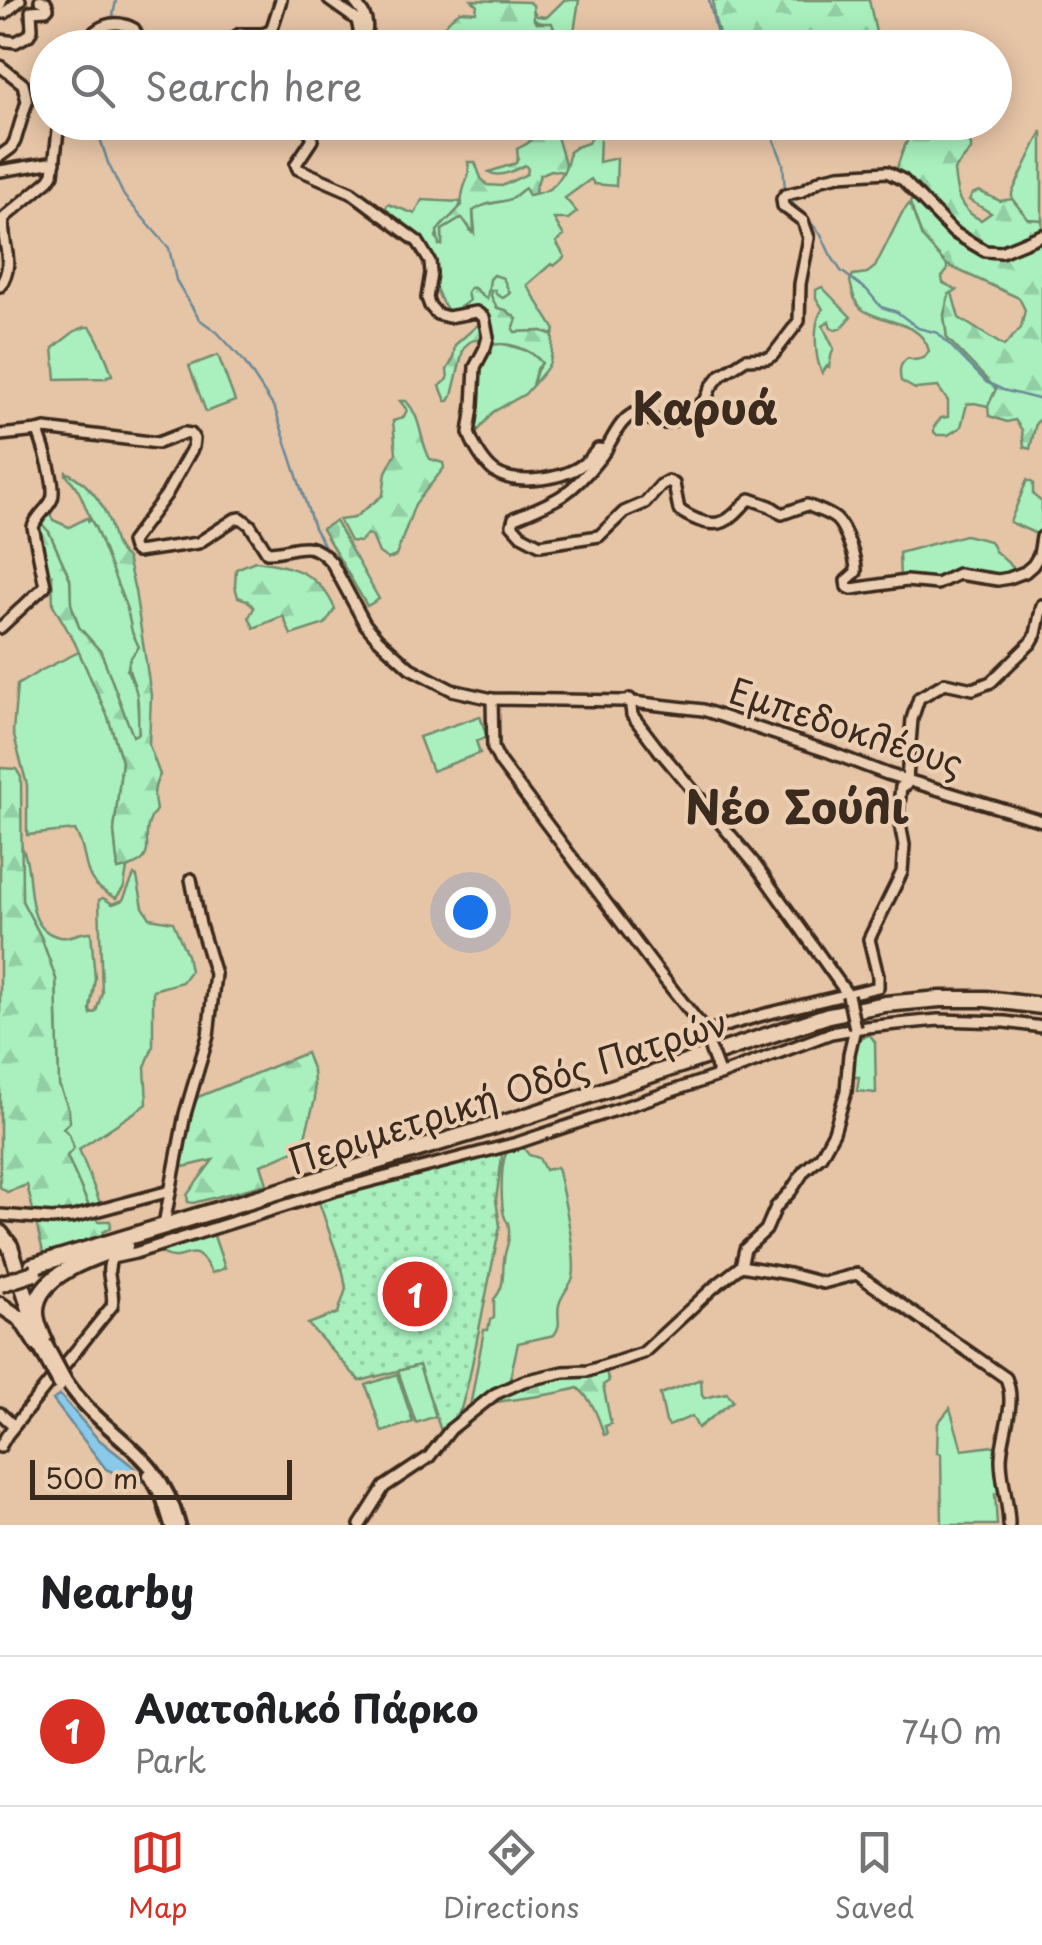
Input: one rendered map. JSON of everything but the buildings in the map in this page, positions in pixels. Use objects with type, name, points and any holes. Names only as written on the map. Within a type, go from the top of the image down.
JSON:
[{"type":"highway","name":"Περιμετρική Οδός Πατρών","points":[[0,1281],[524,1117],[824,1016],[929,1000],[986,999],[1042,1010]]},
{"type":"highway","name":"Περιμετρική Οδός Πατρών","points":[[33,1269],[504,1129],[835,1020],[947,1004],[1042,1010]]},
{"type":"highway","points":[[42,1344],[36,1308],[42,1290],[51,1280],[116,1249],[218,1216]]},
{"type":"highway","points":[[0,1236],[10,1246],[42,1344]]},
{"type":"highway","points":[[0,1305],[22,1321],[42,1344]]},
{"type":"main road","points":[[42,1344],[59,1382],[84,1415],[147,1472],[162,1496],[171,1525]]},
{"type":"main road","points":[[59,1382],[151,1466],[168,1492],[179,1525]]},
{"type":"street","points":[[0,13],[6,13],[20,0]]},
{"type":"street","points":[[32,30],[31,11],[48,8],[40,0]]},
{"type":"street","points":[[271,30],[281,0]]},
{"type":"street","points":[[329,0],[356,18],[360,30]]},
{"type":"street","points":[[353,0],[364,14],[366,30]]},
{"type":"street","points":[[97,30],[110,25],[134,30]]},
{"type":"street","points":[[0,40],[16,42],[30,34]]},
{"type":"street","points":[[0,66],[23,84],[27,101],[15,141],[0,156]]},
{"type":"street","points":[[0,286],[9,265],[4,218],[50,180],[58,140]]},
{"type":"street","points":[[312,140],[296,164],[298,168],[338,184],[418,242],[429,260],[426,297],[436,314],[448,318],[478,312],[484,317],[488,340],[474,373],[474,403],[468,432],[492,470],[523,479],[564,473],[587,462],[598,449],[606,450]]},
{"type":"street","points":[[0,171],[55,162]]},
{"type":"street","points":[[1042,234],[1001,252],[985,251],[953,232],[903,180],[886,172],[840,174],[784,196],[784,208],[805,224],[809,238],[800,284],[800,320],[772,356],[748,358],[721,374],[698,408],[678,419],[664,423],[633,414],[625,418],[606,450],[566,495],[514,518],[512,525],[540,545],[599,536],[624,512],[645,504],[662,484],[671,481],[679,510],[707,523],[728,520],[752,499],[782,514],[804,505],[834,517],[841,526],[856,564],[856,572],[846,581],[846,587],[852,589],[906,581],[937,584],[961,574],[1009,578],[1033,565],[1042,537]]},
{"type":"street","name":"Εμπεδοκλέους","points":[[38,431],[45,428],[158,442],[191,434],[193,447],[166,495],[131,542],[133,550],[198,544],[236,518],[242,518],[267,552],[302,546],[325,556],[366,624],[410,668],[452,690],[492,699],[630,699],[722,715],[904,779],[1042,821]]},
{"type":"street","points":[[0,436],[38,431],[53,491],[33,527],[45,584],[0,628]]},
{"type":"street","points":[[705,1033],[878,986],[869,939],[902,870],[904,845],[898,816],[918,700],[945,683],[974,689],[992,680],[1031,642],[1042,605]]},
{"type":"street","points":[[492,699],[493,748],[500,762],[705,1033],[719,1072]]},
{"type":"street","points":[[630,699],[633,717],[754,863],[848,996],[854,1028],[842,1114],[822,1154],[776,1208],[766,1230],[744,1251],[741,1266]]},
{"type":"street","points":[[166,1219],[184,1114],[208,1036],[216,974],[190,880]]},
{"type":"street","points":[[62,1368],[112,1306],[110,1259],[155,1243],[332,1191],[502,1148],[826,1034],[957,1020],[1042,1027]]},
{"type":"street","points":[[0,1215],[73,1217],[170,1191]]},
{"type":"street","points":[[360,1525],[384,1487],[430,1457],[451,1428],[495,1394],[524,1381],[564,1372],[586,1372],[638,1356],[741,1266],[826,1284],[857,1274],[1006,1378],[1011,1402],[1001,1464],[1009,1525]]},
{"type":"street","points":[[0,1447],[14,1426],[59,1382]]},
{"type":"street","points":[[0,1412],[14,1426]]},
{"type":"green space","points":[[472,0],[529,2],[533,5],[534,20],[552,23],[554,30],[442,30],[460,11],[476,12],[477,5]]},
{"type":"green space","points":[[564,0],[579,0],[574,30],[554,30],[534,20],[532,10],[537,16],[547,17]]},
{"type":"green space","points":[[713,0],[869,0],[875,30],[718,30]]},
{"type":"green space","points":[[1042,131],[1042,220],[1028,220],[1012,199],[1012,193]]},
{"type":"green space","points":[[558,140],[566,167],[563,172],[551,170],[540,175],[536,193],[529,195],[525,188],[508,200],[473,211],[474,233],[462,218],[442,230],[439,245],[437,231],[462,205],[468,162],[475,162],[487,185],[502,186],[527,174],[525,165],[502,174],[489,172],[516,163],[517,149],[528,143]]},
{"type":"green space","points":[[600,140],[599,162],[617,158],[616,186],[594,184],[591,179],[565,198],[577,212],[568,219],[554,219],[564,236],[556,242],[565,257],[527,285],[555,330],[553,335],[513,330],[516,319],[498,308],[491,296],[490,290],[495,290],[494,275],[487,300],[470,288],[469,301],[450,313],[431,284],[430,256],[383,214],[388,204],[415,214],[422,200],[461,202],[436,237],[442,244],[442,230],[463,217],[472,233],[475,231],[473,210],[508,200],[525,188],[529,195],[556,184],[569,152]]},
{"type":"green space","points":[[908,140],[967,140],[971,150],[954,170],[960,200],[967,211],[981,220],[991,213],[969,200],[979,191],[1000,201],[1012,199],[1028,219],[1042,220],[1042,418],[1036,423],[1030,449],[1024,447],[1022,430],[1015,420],[1007,422],[989,416],[988,406],[996,389],[947,338],[944,315],[952,293],[959,318],[1004,346],[1021,328],[1025,310],[1019,298],[947,265],[922,237],[910,203],[915,191],[897,168]]},
{"type":"green space","points":[[910,203],[922,237],[947,265],[943,283],[957,290],[949,294],[944,315],[947,338],[997,390],[988,406],[967,404],[961,427],[948,435],[934,432],[941,418],[948,417],[948,401],[938,387],[915,389],[901,381],[900,368],[905,360],[924,358],[929,351],[925,341],[910,328],[863,310],[855,301],[850,281],[853,275],[875,267]]},
{"type":"green space","points":[[494,275],[503,278],[510,293],[503,298],[491,290],[491,296],[497,308],[517,319],[515,332],[542,331],[553,335],[550,363],[532,386],[542,363],[531,354],[510,345],[489,346],[472,341],[463,350],[452,396],[446,401],[440,386],[448,379],[455,345],[487,317],[480,309],[453,312],[469,301],[470,288],[487,299]]},
{"type":"green space","points":[[822,287],[851,317],[836,330],[829,321],[823,326],[834,349],[829,367],[822,373],[816,341],[823,309],[816,290]]},
{"type":"green space","points":[[85,327],[96,335],[112,375],[56,379],[53,348]]},
{"type":"green space","points":[[498,342],[531,352],[542,363],[525,394],[493,412],[473,437],[478,368],[489,346]]},
{"type":"green space","points":[[218,355],[235,401],[206,412],[189,366]]},
{"type":"green space","points":[[400,401],[406,401],[415,414],[430,459],[443,463],[444,468],[415,504],[396,556],[388,559],[379,553],[372,536],[367,534],[360,542],[350,541],[339,520],[354,518],[383,495],[386,472],[396,453],[393,421],[403,418],[407,410]]},
{"type":"green space","points":[[66,472],[94,494],[127,558],[151,695],[149,745],[160,775],[154,792],[156,810],[147,831],[146,854],[133,866],[118,870],[114,831],[122,761],[108,717],[53,605],[52,575],[47,575],[37,524],[41,523],[49,532],[70,579],[71,604],[79,627],[101,652],[133,736],[139,733],[138,701],[128,664],[139,647],[95,527]]},
{"type":"green space","points":[[1027,480],[1033,483],[1033,495],[1042,502],[1041,536],[1010,522]]},
{"type":"green space","points":[[48,510],[53,520],[69,527],[87,518],[89,522],[89,517],[116,573],[139,647],[127,670],[137,692],[139,733],[133,737],[101,652],[79,627],[71,604],[70,579],[49,532],[37,524]]},
{"type":"green space","points":[[335,521],[379,599],[367,606],[322,529]]},
{"type":"green space","points":[[965,535],[990,541],[995,551],[1019,573],[1008,577],[962,572],[940,582],[900,580],[899,553]]},
{"type":"green space","points":[[255,561],[292,568],[313,579],[335,609],[325,624],[291,635],[283,616],[254,628],[249,617],[254,608],[238,597],[235,586],[236,569]]},
{"type":"green space","points":[[79,652],[108,717],[122,761],[114,831],[118,870],[127,868],[124,887],[116,898],[103,891],[90,876],[75,830],[27,835],[27,785],[13,732],[17,685]]},
{"type":"green space","points":[[480,716],[487,737],[476,741],[480,753],[432,771],[419,737]]},
{"type":"green space","points":[[0,768],[16,769],[21,777],[22,901],[41,937],[56,979],[59,1085],[70,1122],[63,1128],[74,1148],[67,1156],[93,1216],[98,1221],[110,1221],[111,1225],[103,1232],[103,1238],[44,1256],[27,1185],[7,1192],[0,1187]]},
{"type":"green space","points":[[21,846],[39,923],[47,932],[60,937],[91,932],[95,979],[91,1014],[96,1012],[102,992],[99,900],[103,898],[113,904],[123,900],[134,875],[150,918],[173,922],[187,955],[190,971],[182,982],[153,990],[153,1047],[145,1067],[147,1104],[79,1149],[102,1208],[91,1211],[67,1156],[62,1128],[69,1110],[59,1085],[56,979],[41,937],[22,901]]},
{"type":"green space","points":[[870,1035],[875,1042],[876,1093],[857,1091],[859,1077],[851,1077],[852,1046]]},
{"type":"green space","points":[[306,1053],[313,1071],[315,1099],[298,1149],[261,1165],[267,1184],[188,1202],[187,1195],[213,1160],[179,1168],[187,1118],[198,1097]]},
{"type":"green space","points":[[522,1146],[529,1155],[539,1158],[545,1170],[557,1167],[571,1240],[573,1277],[560,1301],[554,1335],[518,1343],[509,1383],[473,1409],[470,1407],[484,1330],[488,1330],[494,1318],[494,1299],[502,1283],[509,1237],[502,1202],[503,1165],[508,1151]]},
{"type":"green space","points":[[499,1151],[502,1157],[496,1200],[500,1226],[461,1409],[442,1434],[419,1365],[360,1381],[308,1324],[338,1313],[346,1289],[319,1202],[349,1189]]},
{"type":"green space","points":[[213,1233],[225,1268],[212,1273],[198,1255],[176,1257],[158,1251]]},
{"type":"green space","points":[[419,1365],[436,1416],[416,1423],[398,1371]]},
{"type":"green space","points":[[605,1369],[609,1381],[603,1385],[611,1424],[605,1426],[604,1435],[591,1404],[578,1388],[485,1404],[521,1383]]},
{"type":"green space","points":[[397,1374],[413,1422],[382,1432],[366,1385]]},
{"type":"green space","points":[[701,1379],[704,1398],[727,1393],[733,1401],[698,1428],[692,1416],[669,1426],[660,1394]]},
{"type":"green space","points":[[950,1408],[962,1450],[1002,1445],[1004,1492],[995,1494],[997,1525],[942,1525],[938,1423]]},
{"type":"water","points":[[60,1395],[97,1438],[135,1468],[145,1482],[129,1480],[106,1469],[53,1400]]},
{"type":"waterway","points":[[110,30],[116,0]]},
{"type":"waterway","points":[[709,0],[716,30]]},
{"type":"waterway","points":[[101,140],[124,196],[169,248],[176,280],[199,319],[243,360],[275,409],[314,528],[331,557]]},
{"type":"waterway","points":[[774,140],[783,163],[785,190]]},
{"type":"waterway","points":[[787,197],[821,234],[841,271],[867,290],[881,307],[897,312],[918,328],[938,333],[986,382],[1042,400]]},
{"type":"waterway","points":[[642,699],[699,705]]},
{"type":"waterway","points":[[707,707],[822,745]]},
{"type":"waterway","points":[[835,750],[903,773]]},
{"type":"waterway","points":[[910,775],[1042,815]]},
{"type":"place","name":"Ανατολικό Πάρκο","points":[[415,1294]]},
{"type":"district","name":"Καρυά","points":[[705,409]]},
{"type":"district","name":"Νέο Σούλι","points":[[797,808]]}]
